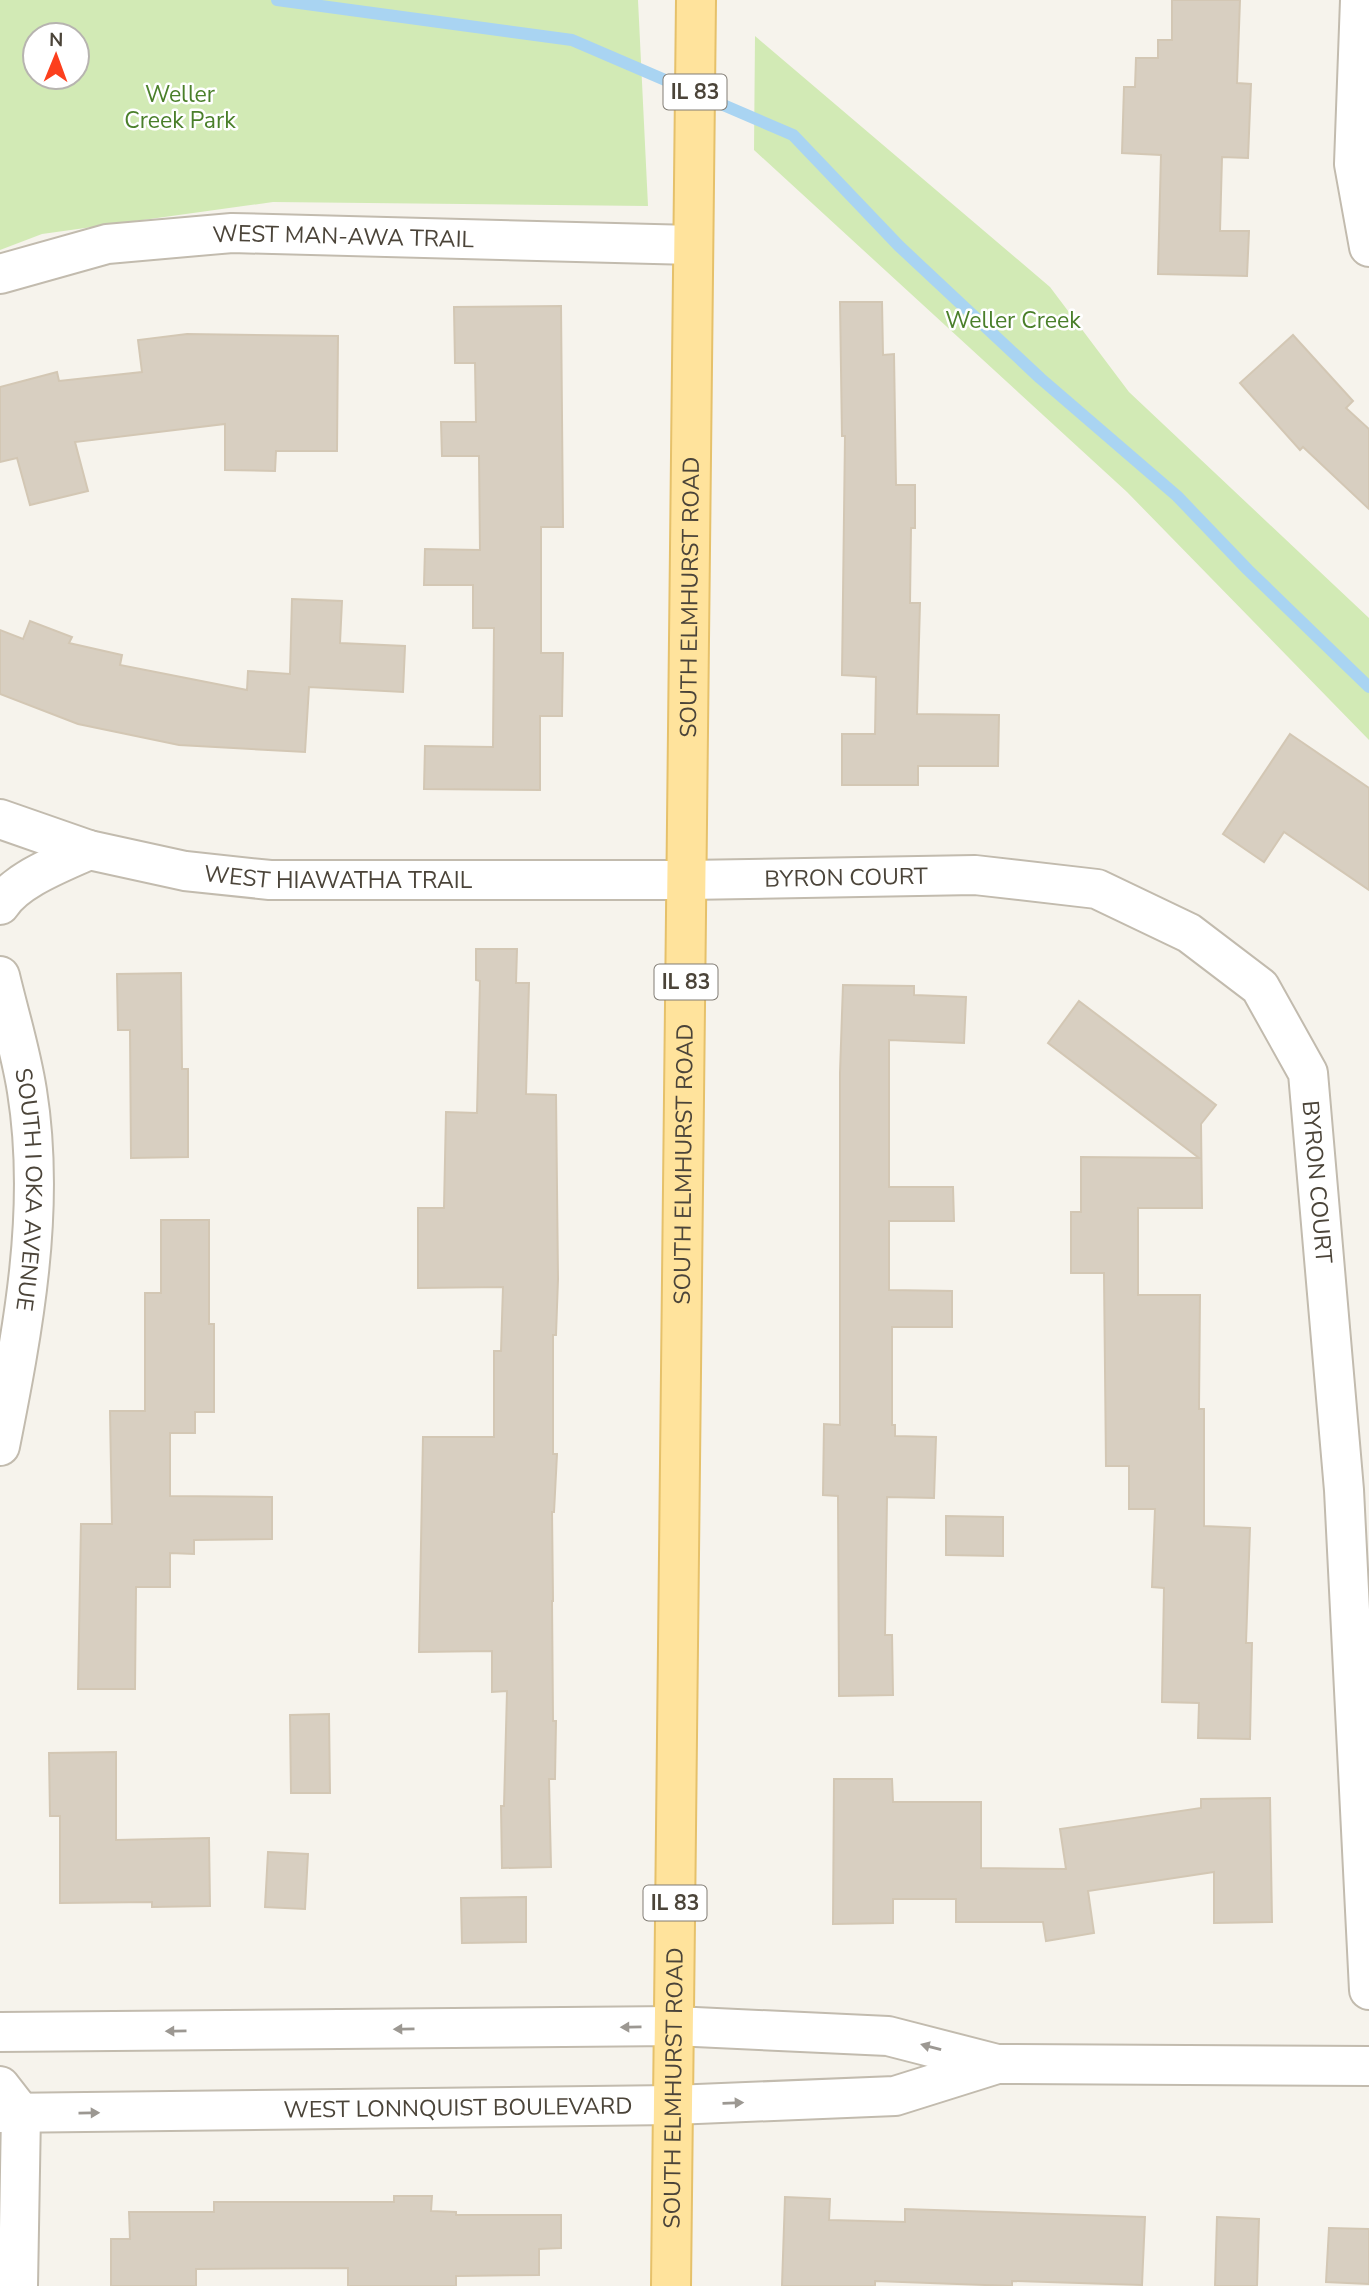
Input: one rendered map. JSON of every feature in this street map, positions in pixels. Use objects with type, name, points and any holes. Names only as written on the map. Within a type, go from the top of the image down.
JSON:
[{"type":"main road","name":"SOUTH ELMHURST ROAD","points":[[671,2286],[696,0]]},
{"type":"street","points":[[1360,0],[1354,164],[1369,247]]},
{"type":"street","name":"WEST MAN-AWA TRAIL","points":[[0,274],[107,244],[232,233],[693,246]]},
{"type":"street","name":"WEST HIAWATHA TRAIL","points":[[0,819],[89,850],[185,871],[270,880],[687,880]]},
{"type":"street","points":[[0,905],[5,897],[41,873],[89,850]]},
{"type":"street","name":"BYRON COURT","points":[[687,880],[975,875],[1097,889],[1189,933],[1260,987],[1308,1073],[1357,1491],[1369,1990]]},
{"type":"street","name":"SOUTH I OKA AVENUE","points":[[0,976],[27,1091],[35,1181],[27,1289],[0,1446]]},
{"type":"street","name":"WEST LONNQUIST BOULEVARD","points":[[0,2032],[674,2026],[888,2036],[996,2064],[1369,2066]]},
{"type":"street","name":"WEST LONNQUIST BOULEVARD","points":[[7,2104],[673,2105],[895,2096],[996,2064]]},
{"type":"street","points":[[7,2104],[18,2286]]},
{"type":"green space","name":"Weller Creek Park","points":[[0,0],[638,0],[648,206],[273,202],[42,234],[0,250]]},
{"type":"green space","name":"Weller Creek","points":[[755,36],[1050,287],[1129,392],[1369,618],[1369,740],[1127,492],[754,150]]},
{"type":"building","points":[[1172,0],[1240,0],[1237,83],[1251,84],[1248,158],[1222,157],[1220,231],[1249,231],[1247,276],[1158,274],[1161,155],[1122,153],[1124,87],[1135,87],[1136,58],[1158,58],[1158,40],[1172,40]]},
{"type":"building","points":[[840,302],[882,302],[883,355],[894,354],[896,485],[915,485],[915,528],[911,528],[910,603],[920,603],[917,714],[999,715],[998,766],[918,766],[918,785],[842,785],[842,734],[875,734],[876,677],[842,675],[845,436],[842,436]]},
{"type":"building","points":[[561,306],[563,527],[541,527],[541,653],[563,653],[562,716],[540,716],[540,790],[424,789],[425,746],[493,747],[494,628],[473,628],[473,585],[424,585],[425,549],[480,550],[479,456],[442,456],[441,422],[476,422],[475,363],[455,363],[454,307]]},
{"type":"building","points":[[187,334],[338,336],[337,451],[276,451],[275,471],[225,470],[225,424],[75,442],[88,491],[30,505],[17,458],[0,462],[0,387],[57,372],[59,381],[142,372],[138,340]]},
{"type":"building","points":[[1293,335],[1353,401],[1346,408],[1369,429],[1369,509],[1303,447],[1300,450],[1240,383]]},
{"type":"building","points":[[292,599],[342,601],[340,643],[405,646],[403,692],[309,687],[305,752],[179,745],[78,724],[0,694],[0,630],[23,639],[30,621],[72,637],[69,643],[122,655],[120,665],[247,690],[248,671],[290,674]]},
{"type":"building","points":[[1290,734],[1369,788],[1369,890],[1284,832],[1264,862],[1223,834]]},
{"type":"building","points":[[476,949],[517,949],[516,983],[529,983],[526,1094],[556,1095],[558,1279],[556,1335],[553,1335],[553,1454],[557,1454],[552,1512],[552,1601],[553,1721],[556,1721],[555,1779],[549,1779],[551,1867],[502,1868],[501,1806],[504,1806],[507,1691],[492,1692],[492,1651],[419,1652],[423,1437],[494,1437],[494,1351],[501,1351],[503,1287],[418,1288],[418,1208],[444,1208],[446,1112],[477,1113],[480,981],[476,980]]},
{"type":"building","points":[[181,973],[182,1069],[188,1069],[188,1157],[131,1158],[130,1030],[118,1030],[117,974]]},
{"type":"building","points":[[843,985],[914,986],[914,995],[966,997],[964,1043],[889,1040],[889,1187],[953,1187],[954,1221],[889,1221],[889,1290],[952,1291],[952,1327],[892,1327],[892,1425],[895,1425],[895,1436],[936,1437],[934,1498],[887,1497],[885,1635],[892,1635],[893,1695],[839,1696],[838,1496],[823,1495],[824,1424],[840,1425],[840,1073]]},
{"type":"building","points":[[1079,1001],[1216,1105],[1201,1124],[1202,1208],[1138,1208],[1138,1295],[1200,1295],[1199,1409],[1204,1409],[1204,1526],[1250,1528],[1246,1643],[1252,1643],[1250,1739],[1198,1738],[1199,1703],[1162,1702],[1164,1588],[1152,1587],[1155,1509],[1129,1509],[1129,1466],[1106,1466],[1104,1273],[1071,1273],[1071,1212],[1081,1212],[1081,1157],[1199,1158],[1048,1043]]},
{"type":"building","points":[[161,1220],[209,1220],[209,1324],[214,1324],[214,1412],[195,1412],[195,1433],[170,1433],[170,1496],[272,1497],[272,1539],[194,1540],[194,1554],[170,1553],[170,1587],[136,1587],[135,1689],[78,1689],[81,1524],[112,1524],[110,1411],[145,1411],[145,1293],[161,1293]]},
{"type":"building","points":[[946,1516],[1003,1517],[1003,1556],[946,1555]]},
{"type":"building","points":[[329,1714],[330,1793],[291,1793],[290,1715]]},
{"type":"building","points":[[116,1752],[116,1840],[209,1838],[210,1906],[152,1907],[152,1902],[60,1903],[60,1816],[50,1816],[49,1753]]},
{"type":"building","points":[[834,1779],[892,1779],[893,1802],[981,1802],[981,1868],[1066,1869],[1060,1829],[1201,1808],[1201,1799],[1270,1798],[1272,1922],[1214,1923],[1214,1872],[1088,1891],[1094,1933],[1046,1941],[1043,1922],[956,1922],[956,1899],[893,1899],[893,1923],[833,1924]]},
{"type":"building","points":[[268,1852],[308,1854],[305,1909],[265,1907]]},
{"type":"building","points":[[526,1897],[526,1942],[462,1943],[461,1898]]},
{"type":"building","points":[[394,2196],[432,2196],[431,2211],[456,2212],[456,2215],[561,2215],[561,2248],[539,2249],[539,2275],[456,2276],[456,2286],[348,2286],[348,2268],[196,2269],[196,2286],[111,2286],[111,2239],[130,2239],[129,2212],[214,2212],[214,2202],[394,2202]]},
{"type":"building","points":[[785,2197],[830,2199],[829,2220],[905,2222],[905,2209],[1145,2217],[1142,2285],[1012,2281],[1012,2286],[875,2281],[875,2286],[782,2286]]},
{"type":"building","points":[[1217,2217],[1259,2219],[1257,2286],[1215,2286]]},
{"type":"building","points":[[1329,2228],[1369,2229],[1369,2284],[1326,2282]]},
{"type":"waterway","name":"Weller Creek","points":[[277,0],[572,40],[793,135],[899,246],[1040,378],[1177,496],[1248,570],[1369,687]]}]
